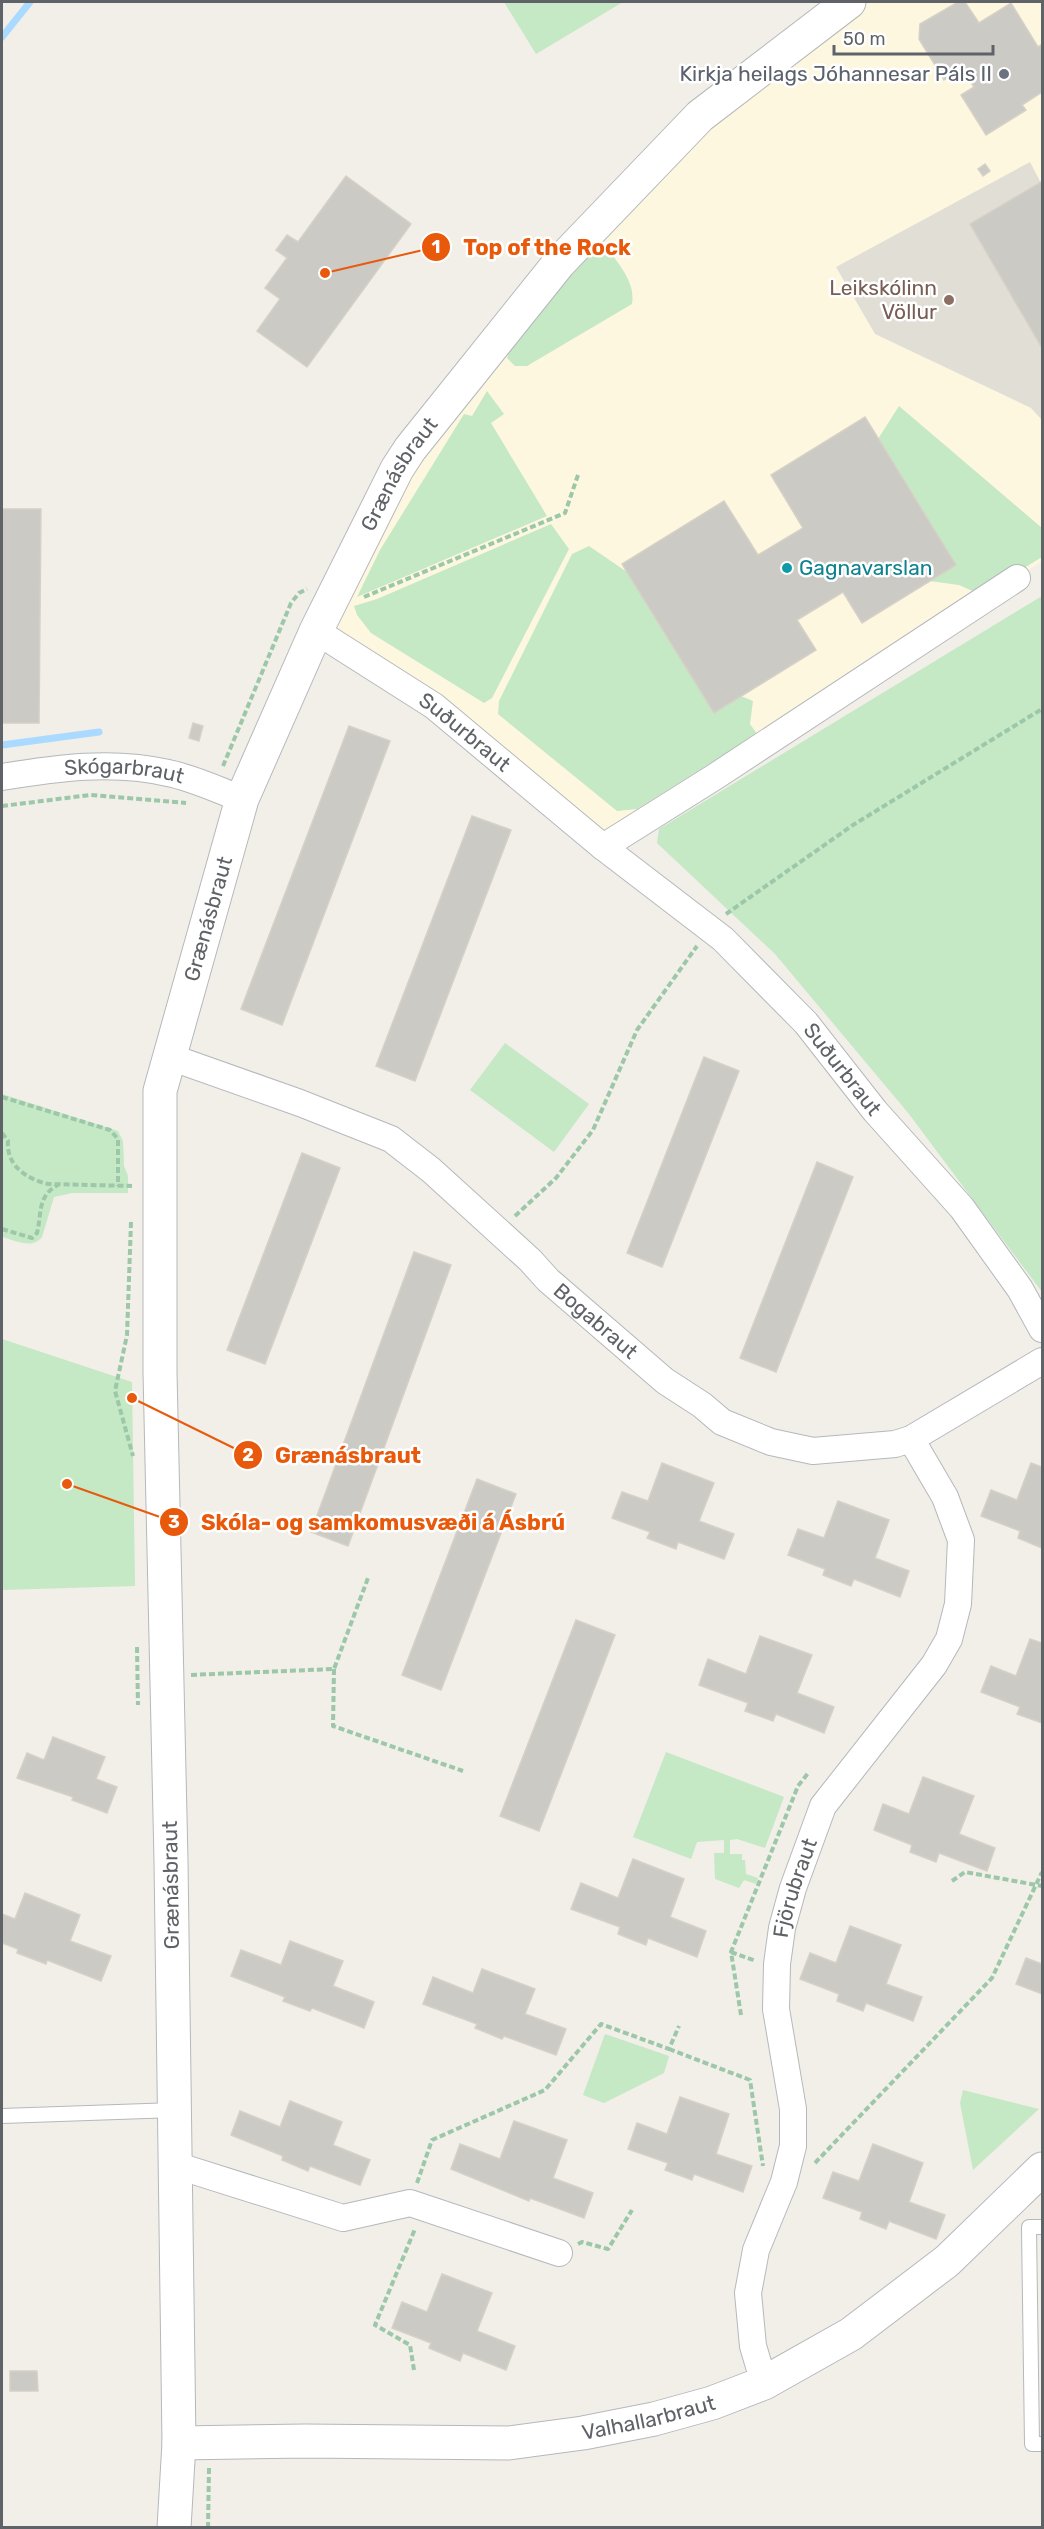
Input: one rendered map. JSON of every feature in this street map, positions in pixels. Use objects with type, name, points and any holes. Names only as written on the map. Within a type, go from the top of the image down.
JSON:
[{"type":"street","name":"Grænásbraut","points":[[174,2528],[194,2443],[176,2165],[152,1676],[160,1372],[160,1091],[170,1057],[229,794],[410,449],[559,263],[700,116],[849,2]]},
{"type":"street","points":[[603,847],[726,770],[1017,578]]},
{"type":"street","name":"Suðurbraut","points":[[316,631],[434,706],[603,847],[723,939],[806,1023],[876,1111],[962,1208],[1020,1289],[1042,1329]]},
{"type":"street","name":"Skógarbraut","points":[[2,777],[57,768],[117,765],[169,773],[229,794]]},
{"type":"street","name":"Bogabraut","points":[[170,1057],[300,1103],[391,1139],[431,1170],[530,1260],[548,1280],[665,1381],[702,1405],[722,1422],[771,1442],[813,1451],[895,1444],[911,1438],[1042,1360]]},
{"type":"street","name":"Fjörubraut","points":[[764,2383],[753,2346],[748,2293],[756,2250],[774,2207],[793,2146],[793,2109],[776,2009],[777,1964],[782,1928],[793,1888],[823,1806],[934,1665],[949,1639],[958,1604],[961,1540],[945,1497],[911,1438]]},
{"type":"street","points":[[176,2165],[343,2218],[417,2205],[558,2253]]},
{"type":"street","name":"Valhallarbraut","points":[[194,2443],[305,2440],[509,2443],[583,2433],[654,2419],[712,2403],[764,2383],[851,2334],[938,2268],[1042,2169]]},
{"type":"lane","points":[[2,2116],[175,2110]]},
{"type":"lane","points":[[1042,2227],[1029,2227],[1032,2444],[1042,2444]]},
{"type":"path","points":[[2,806],[90,795],[205,804],[229,794],[291,603],[299,593],[306,589],[355,600],[363,598],[565,513],[578,475]]},
{"type":"path","points":[[2,1097],[110,1130],[118,1139],[118,1186]]},
{"type":"path","points":[[2,1133],[8,1141],[7,1153],[10,1160],[26,1175],[43,1183],[132,1186]]},
{"type":"path","points":[[2,1230],[32,1238],[37,1233],[41,1201],[44,1195],[60,1183]]},
{"type":"path","points":[[368,1578],[334,1669],[333,1726],[463,1771]]},
{"type":"path","points":[[152,1676],[334,1669]]},
{"type":"path","points":[[741,2015],[731,1952],[798,1786],[809,1772]]},
{"type":"path","points":[[952,1881],[965,1872],[1042,1886]]},
{"type":"path","points":[[812,2171],[816,2160],[992,1978],[1042,1872]]},
{"type":"path","points":[[414,2370],[410,2344],[375,2325],[417,2205],[432,2140],[545,2090],[601,2024],[750,2080],[766,2182],[774,2207]]},
{"type":"path","points":[[669,2049],[679,2026]]},
{"type":"path","points":[[558,2253],[582,2242],[608,2248],[632,2210]]},
{"type":"path","points":[[194,2443],[208,2528]]},
{"type":"shaded area","points":[[849,2],[1042,2],[1042,561],[716,776],[603,847],[316,631],[397,469],[559,263]]},
{"type":"shaded area","name":"Leikskólinn Völlur","points":[[1030,162],[1042,185],[1042,420],[1031,408],[875,334],[836,267]]},
{"type":"green space","points":[[504,2],[623,2],[536,54]]},
{"type":"green space","points":[[598,244],[606,246],[629,281],[633,296],[632,304],[527,366],[515,366],[507,358],[512,342],[589,250]]},
{"type":"green space","points":[[487,391],[504,414],[491,423],[547,516],[357,597],[380,550],[464,414],[472,416]]},
{"type":"green space","points":[[899,406],[1042,528],[1042,557],[987,591],[977,593],[959,585],[929,581],[878,439]]},
{"type":"green space","points":[[551,524],[569,549],[492,698],[484,703],[371,633],[357,615],[354,606],[377,599]]},
{"type":"green space","points":[[589,546],[627,572],[714,713],[741,696],[753,701],[750,724],[757,734],[637,809],[617,811],[498,714],[499,701],[572,554]]},
{"type":"green space","points":[[1042,596],[1042,1292],[909,1114],[775,954],[657,843],[659,829]]},
{"type":"green space","points":[[505,1043],[589,1104],[554,1152],[470,1090]]},
{"type":"green space","points":[[2,1094],[118,1131],[123,1141],[128,1193],[72,1193],[54,1197],[42,1237],[38,1241],[28,1244],[2,1237]]},
{"type":"green space","points":[[2,1339],[132,1382],[135,1586],[2,1590]]},
{"type":"green space","points":[[666,1752],[784,1797],[765,1848],[737,1839],[730,1840],[730,1854],[742,1854],[746,1874],[758,1878],[756,1884],[744,1880],[739,1888],[715,1879],[714,1853],[724,1853],[724,1840],[697,1842],[691,1859],[633,1837]]},
{"type":"green space","points":[[605,2034],[669,2056],[664,2073],[604,2103],[583,2095]]},
{"type":"green space","points":[[963,2090],[1039,2109],[973,2170],[960,2103]]},
{"type":"building","name":"Kirkja heilags Jóhannesar Páls II","points":[[958,2],[965,2],[979,23],[1011,3],[1038,47],[1042,44],[1042,92],[1022,105],[1026,110],[986,135],[961,95],[974,87],[962,68],[944,80],[919,39],[920,24]]},
{"type":"building","points":[[985,164],[990,171],[983,176],[978,169]]},
{"type":"building","points":[[346,176],[411,224],[307,367],[257,331],[280,299],[265,288],[287,258],[276,250],[287,235],[298,242]]},
{"type":"building","points":[[1041,182],[1042,185],[1042,348],[970,224]]},
{"type":"building","name":"Gagnavarslan","points":[[865,417],[956,565],[862,623],[843,592],[797,620],[816,650],[714,713],[622,564],[724,501],[758,555],[803,528],[771,475]]},
{"type":"building","points":[[2,509],[41,509],[39,723],[2,723]]},
{"type":"building","points":[[193,723],[203,726],[199,741],[189,738]]},
{"type":"building","points":[[349,726],[390,741],[282,1025],[241,1009]]},
{"type":"building","points":[[472,816],[511,830],[415,1081],[376,1066]]},
{"type":"building","points":[[704,1057],[739,1071],[662,1267],[627,1253]]},
{"type":"building","points":[[302,1153],[340,1168],[265,1364],[227,1350]]},
{"type":"building","points":[[817,1162],[853,1177],[776,1372],[740,1358]]},
{"type":"building","points":[[414,1252],[451,1265],[348,1546],[311,1532]]},
{"type":"building","points":[[662,1463],[714,1483],[699,1521],[734,1534],[724,1559],[678,1542],[676,1549],[647,1538],[650,1532],[612,1518],[622,1492],[648,1501]]},
{"type":"building","points":[[1031,1463],[1042,1467],[1042,1548],[1018,1538],[1020,1531],[981,1516],[991,1490],[1017,1500]]},
{"type":"building","points":[[477,1479],[516,1494],[441,1690],[402,1675]]},
{"type":"building","points":[[838,1501],[889,1520],[875,1558],[909,1571],[900,1597],[854,1579],[851,1586],[823,1575],[825,1569],[788,1555],[798,1529],[824,1538]]},
{"type":"building","points":[[576,1620],[615,1635],[539,1831],[500,1816]]},
{"type":"building","points":[[760,1636],[812,1655],[797,1693],[834,1707],[824,1733],[776,1714],[773,1721],[745,1711],[748,1703],[699,1685],[708,1659],[746,1674]]},
{"type":"building","points":[[1030,1639],[1042,1643],[1042,1723],[1017,1714],[1020,1707],[981,1692],[991,1666],[1016,1676]]},
{"type":"building","points":[[53,1737],[105,1757],[96,1779],[117,1787],[107,1813],[72,1800],[73,1797],[17,1778],[27,1753],[44,1760]]},
{"type":"building","points":[[923,1777],[974,1796],[959,1834],[995,1848],[987,1871],[939,1853],[936,1862],[910,1852],[912,1845],[874,1830],[883,1804],[909,1814]]},
{"type":"building","points":[[633,1859],[684,1879],[670,1917],[706,1931],[697,1957],[648,1938],[646,1945],[618,1934],[620,1927],[571,1909],[581,1883],[618,1898]]},
{"type":"building","points":[[25,1893],[80,1915],[70,1941],[111,1956],[101,1981],[47,1960],[46,1964],[17,1953],[18,1949],[2,1943],[2,1914],[15,1919]]},
{"type":"building","points":[[850,1926],[901,1945],[886,1984],[922,1997],[913,2021],[866,2003],[863,2011],[837,2001],[839,1994],[800,1979],[810,1953],[836,1963]]},
{"type":"building","points":[[290,1941],[343,1961],[333,1986],[374,2002],[364,2028],[312,2008],[310,2011],[283,2001],[285,1997],[231,1976],[241,1950],[281,1965]]},
{"type":"building","points":[[1026,1958],[1042,1964],[1042,1994],[1016,1984]]},
{"type":"building","points":[[482,1969],[535,1989],[525,2014],[566,2029],[556,2055],[504,2036],[502,2039],[475,2028],[477,2024],[423,2004],[433,1977],[473,1993]]},
{"type":"building","points":[[680,2097],[729,2114],[716,2154],[752,2166],[743,2192],[694,2174],[692,2180],[665,2170],[668,2163],[628,2149],[637,2123],[667,2134]]},
{"type":"building","points":[[290,2101],[342,2122],[333,2145],[370,2160],[360,2185],[310,2166],[308,2171],[282,2160],[283,2156],[231,2135],[240,2111],[280,2127]]},
{"type":"building","points":[[514,2121],[567,2140],[553,2178],[593,2193],[584,2218],[530,2198],[529,2201],[451,2169],[460,2144],[500,2159]]},
{"type":"building","points":[[873,2144],[923,2163],[909,2202],[945,2215],[936,2239],[889,2221],[886,2229],[860,2219],[862,2212],[823,2198],[833,2172],[859,2181]]},
{"type":"building","points":[[442,2274],[492,2293],[477,2331],[515,2346],[506,2370],[463,2353],[460,2361],[429,2348],[431,2343],[392,2328],[402,2302],[427,2312]]},
{"type":"building","points":[[10,2371],[37,2371],[38,2391],[10,2391]]},
{"type":"waterway","points":[[2,37],[30,2]]},
{"type":"waterway","points":[[2,745],[99,732]]},
{"type":"place","name":"Kirkja heilags Jóhannesar Páls II","points":[[1004,74]]},
{"type":"place","name":"Top of the Rock","points":[[325,273]]},
{"type":"place","name":"Leikskólinn Völlur","points":[[949,300]]},
{"type":"place","name":"Gagnavarslan","points":[[787,568]]},
{"type":"place","name":"Grænásbraut","points":[[132,1398]]},
{"type":"place","name":"Skóla- og samkomusvæði á Ásbrú","points":[[67,1484]]}]
